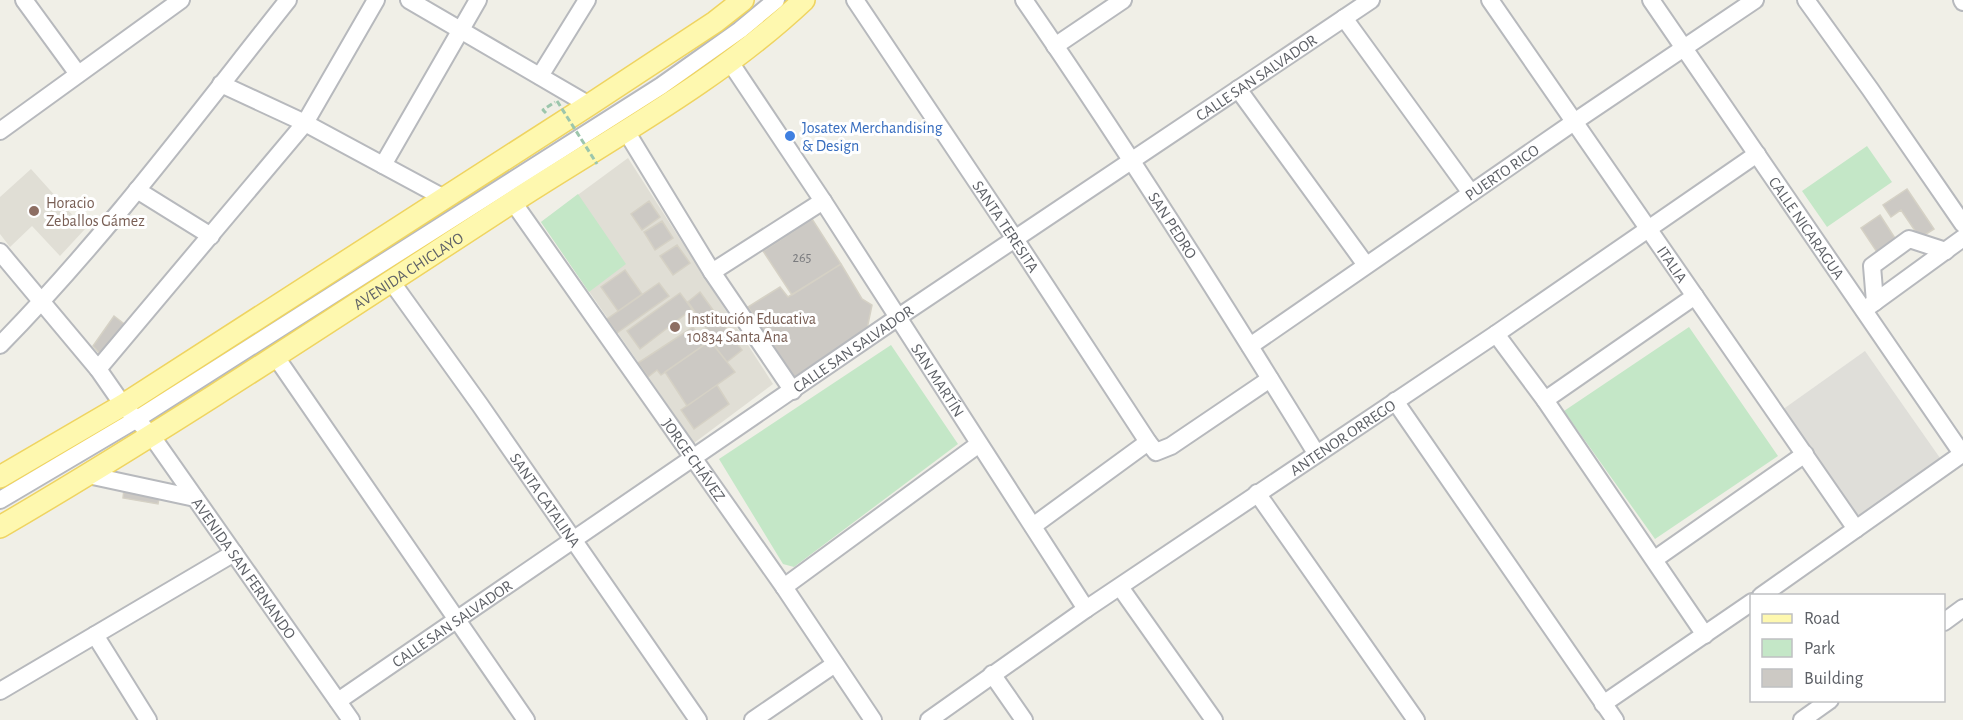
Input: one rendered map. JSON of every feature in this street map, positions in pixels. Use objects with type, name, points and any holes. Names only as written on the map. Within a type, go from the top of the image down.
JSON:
[{"type":"main road","name":"AVENIDA CHICLAYO","points":[[0,526],[88,475],[137,420],[444,198],[715,22],[743,0]]},
{"type":"main road","name":"AVENIDA CHICLAYO","points":[[0,477],[137,420],[276,357],[513,202],[683,95],[730,62],[782,21],[804,0]]},
{"type":"street","points":[[24,0],[78,74]]},
{"type":"street","points":[[0,131],[181,0]]},
{"type":"street","points":[[0,345],[42,302],[137,190],[288,0]]},
{"type":"street","points":[[98,369],[305,123],[376,0]]},
{"type":"street","points":[[410,0],[589,105]]},
{"type":"street","points":[[382,165],[478,0]]},
{"type":"street","points":[[540,76],[587,0]]},
{"type":"street","name":"AVENIDA CHICLAYO","points":[[0,501],[137,420],[661,86],[740,30],[776,0]]},
{"type":"street","name":"SANTA TERESITA","points":[[855,0],[1152,447]]},
{"type":"street","name":"SAN PEDRO","points":[[1024,0],[1132,161],[1316,453]]},
{"type":"street","points":[[1056,46],[1123,0]]},
{"type":"street","name":"CALLE SAN SALVADOR","points":[[338,701],[897,318],[1371,0]]},
{"type":"street","name":"ITALIA","points":[[1490,0],[1856,529]]},
{"type":"street","name":"CALLE NICARAGUA","points":[[1651,0],[1758,154],[1870,306],[1963,455]]},
{"type":"street","name":"PUERTO RICO","points":[[1250,346],[1755,0]]},
{"type":"street","points":[[1806,0],[1963,224]]},
{"type":"street","points":[[1344,18],[1471,193]]},
{"type":"street","name":"SAN MARTÍN","points":[[730,62],[823,201],[1086,609]]},
{"type":"street","points":[[221,84],[305,123],[444,198]]},
{"type":"street","points":[[1238,90],[1366,265]]},
{"type":"street","points":[[626,131],[712,272],[793,391]]},
{"type":"street","name":"ANTENOR ORREGO","points":[[929,720],[1086,609],[1496,334],[1758,154]]},
{"type":"street","points":[[137,190],[211,236]]},
{"type":"street","points":[[712,272],[823,201]]},
{"type":"street","name":"JORGE CHÁVEZ","points":[[513,202],[784,587],[873,720]]},
{"type":"street","points":[[1870,306],[1963,238]]},
{"type":"street","points":[[1870,306],[1872,266],[1909,239],[1946,250]]},
{"type":"street","name":"AVENIDA SAN FERNANDO","points":[[0,252],[98,369],[137,420],[195,498],[351,720]]},
{"type":"street","name":"SANTA CATALINA","points":[[392,281],[699,720]]},
{"type":"street","points":[[1545,400],[1695,296]]},
{"type":"street","points":[[1496,334],[1545,400],[1655,559],[1704,635]]},
{"type":"street","points":[[276,357],[526,720]]},
{"type":"street","points":[[1033,526],[1152,447],[1171,447],[1270,379]]},
{"type":"street","points":[[1395,401],[1615,720]]},
{"type":"street","points":[[784,587],[979,444]]},
{"type":"street","points":[[1655,559],[1805,454]]},
{"type":"street","points":[[1764,594],[1963,455]]},
{"type":"street","points":[[88,475],[195,498]]},
{"type":"street","points":[[1257,493],[1416,720]]},
{"type":"street","points":[[0,691],[234,554]]},
{"type":"street","points":[[1120,587],[1214,720]]},
{"type":"street","points":[[1603,704],[1750,603]]},
{"type":"street","points":[[1945,621],[1963,608]]},
{"type":"street","points":[[95,635],[148,720]]},
{"type":"street","points":[[753,720],[835,664]]},
{"type":"street","points":[[992,674],[1024,720]]},
{"type":"street","points":[[1802,720],[1827,702]]},
{"type":"path","points":[[543,110],[556,101],[597,164]]},
{"type":"shaded area","name":"Institución Educativa 10834 Santa Ana","points":[[628,158],[773,384],[694,443],[541,222]]},
{"type":"shaded area","name":"Horacio Zeballos Gámez","points":[[31,169],[85,229],[60,256],[32,226],[10,247],[0,234],[0,197]]},
{"type":"shaded area","points":[[1865,351],[1940,458],[1858,516],[1782,410]]},
{"type":"green space","points":[[1867,146],[1892,182],[1827,227],[1802,191]]},
{"type":"green space","points":[[578,194],[626,264],[589,292],[541,222]]},
{"type":"green space","points":[[1689,327],[1778,456],[1655,539],[1564,411]]},
{"type":"green space","points":[[891,345],[958,444],[794,567],[783,564],[719,459]]},
{"type":"building","points":[[1907,189],[1934,229],[1920,238],[1901,210],[1891,217],[1883,205]]},
{"type":"building","points":[[649,201],[660,217],[642,230],[631,214]]},
{"type":"building","points":[[1880,215],[1902,249],[1883,261],[1861,228]]},
{"type":"building","points":[[812,219],[841,264],[792,295],[763,251]]},
{"type":"building","points":[[662,221],[673,238],[655,250],[644,232]]},
{"type":"building","points":[[677,245],[690,263],[673,275],[660,256]]},
{"type":"building","points":[[841,264],[862,299],[872,305],[867,329],[793,378],[748,307],[780,287],[788,297]]},
{"type":"building","points":[[625,270],[642,294],[618,311],[601,287]]},
{"type":"building","points":[[659,283],[669,296],[617,333],[607,319]]},
{"type":"building","points":[[700,292],[742,350],[727,362],[713,344],[716,342],[688,302]]},
{"type":"building","points":[[680,293],[692,309],[640,349],[627,331]]},
{"type":"building","points":[[114,316],[127,326],[102,356],[93,346]]},
{"type":"building","points":[[693,327],[704,345],[661,375],[657,370],[648,377],[638,363]]},
{"type":"building","points":[[711,342],[735,372],[687,406],[665,372]]},
{"type":"building","points":[[717,385],[729,404],[694,429],[681,410]]},
{"type":"building","points":[[125,481],[161,487],[158,504],[123,498]]},
{"type":"place","name":"Josatex Merchandising & Design","points":[[790,136]]},
{"type":"place","name":"Horacio Zeballos Gámez","points":[[34,211]]},
{"type":"place","name":"Institución Educativa 10834 Santa Ana","points":[[675,327]]}]
